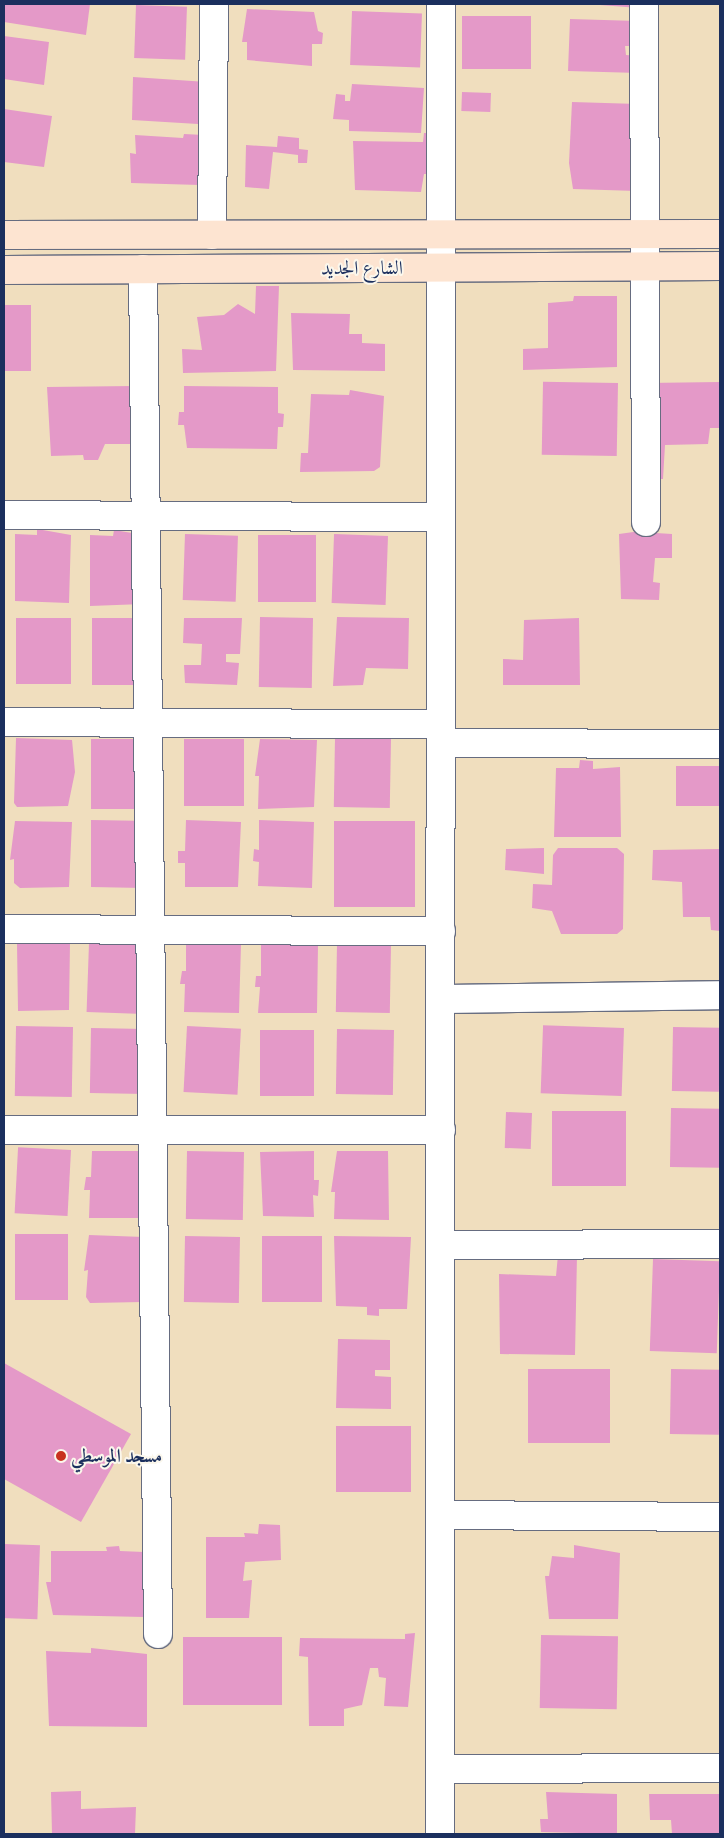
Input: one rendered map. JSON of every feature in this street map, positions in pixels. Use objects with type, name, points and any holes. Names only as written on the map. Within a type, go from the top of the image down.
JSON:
[{"type":"street","points":[[212,235],[214,4]]},
{"type":"street","points":[[440,1834],[441,4]]},
{"type":"street","points":[[644,4],[643,266],[646,522]]},
{"type":"street","name":"الشارع الجديد","points":[[4,235],[720,234]]},
{"type":"street","name":"الشارع الجديد","points":[[4,270],[720,266]]},
{"type":"street","points":[[143,269],[158,1634]]},
{"type":"street","points":[[4,514],[441,517]]},
{"type":"street","points":[[4,722],[148,722],[720,744]]},
{"type":"street","points":[[4,930],[441,931]]},
{"type":"street","points":[[441,999],[720,995]]},
{"type":"street","points":[[4,1130],[441,1130]]},
{"type":"street","points":[[441,1245],[720,1244]]},
{"type":"street","points":[[440,1515],[720,1517]]},
{"type":"street","points":[[441,1769],[720,1768]]},
{"type":"building","points":[[4,4],[90,4],[86,35],[4,22]]},
{"type":"building","points":[[587,4],[640,4],[639,8]]},
{"type":"building","points":[[136,5],[187,7],[185,60],[134,58]]},
{"type":"building","points":[[247,9],[314,12],[318,31],[323,33],[322,44],[312,44],[312,66],[247,60],[247,42],[242,42]]},
{"type":"building","points":[[352,11],[422,13],[420,67],[350,65]]},
{"type":"building","points":[[462,16],[531,16],[531,69],[462,69]]},
{"type":"building","points":[[570,19],[638,21],[639,46],[625,46],[626,55],[639,56],[639,73],[568,71]]},
{"type":"building","points":[[4,36],[49,42],[44,85],[4,79]]},
{"type":"building","points":[[133,77],[207,82],[205,120],[198,124],[132,120]]},
{"type":"building","points":[[352,84],[424,88],[421,133],[349,131],[349,120],[333,119],[336,94],[345,95],[345,101],[350,101]]},
{"type":"building","points":[[462,92],[491,93],[490,112],[461,111]]},
{"type":"building","points":[[572,102],[638,104],[637,191],[573,189],[569,163]]},
{"type":"building","points":[[4,109],[52,116],[44,167],[4,162]]},
{"type":"building","points":[[424,133],[439,133],[438,174],[424,174],[421,192],[355,190],[353,141],[423,142]]},
{"type":"building","points":[[184,134],[204,135],[200,185],[131,183],[130,153],[136,154],[135,135],[183,138]]},
{"type":"building","points":[[278,136],[299,138],[299,149],[308,150],[307,163],[298,163],[298,155],[273,152],[269,189],[245,187],[246,145],[277,147]]},
{"type":"building","points":[[256,286],[279,286],[276,371],[183,373],[182,349],[202,350],[197,317],[224,315],[238,304],[255,314]]},
{"type":"building","points":[[574,296],[617,296],[617,367],[523,370],[523,349],[548,348],[548,303],[573,301]]},
{"type":"building","points":[[4,305],[31,305],[31,371],[4,371]]},
{"type":"building","points":[[291,313],[350,314],[349,334],[362,334],[362,343],[385,344],[385,371],[293,370]]},
{"type":"building","points":[[543,382],[618,383],[617,456],[542,455]]},
{"type":"building","points":[[720,382],[720,428],[710,428],[708,444],[665,445],[663,479],[648,479],[646,383]]},
{"type":"building","points":[[133,386],[131,444],[105,444],[98,460],[84,460],[83,455],[51,456],[47,387]]},
{"type":"building","points":[[184,386],[278,387],[278,413],[284,414],[283,427],[278,427],[277,449],[187,448],[184,425],[178,425],[179,412],[184,412]]},
{"type":"building","points":[[350,390],[384,396],[380,467],[374,471],[300,472],[301,453],[308,453],[311,394],[349,395]]},
{"type":"building","points":[[37,529],[71,535],[69,603],[15,601],[15,534],[37,535]]},
{"type":"building","points":[[655,529],[656,533],[672,534],[672,558],[655,558],[653,582],[660,583],[659,600],[621,599],[619,534]]},
{"type":"building","points":[[114,530],[144,535],[143,604],[90,606],[90,535],[113,536]]},
{"type":"building","points":[[185,534],[238,536],[236,602],[183,600]]},
{"type":"building","points":[[334,534],[388,536],[386,605],[332,603]]},
{"type":"building","points":[[258,535],[316,535],[316,602],[258,602]]},
{"type":"building","points":[[260,617],[313,618],[312,688],[259,687]]},
{"type":"building","points":[[337,617],[409,618],[408,669],[366,668],[363,685],[333,686]]},
{"type":"building","points":[[16,618],[71,618],[71,684],[16,684]]},
{"type":"building","points":[[92,618],[144,618],[144,685],[92,685]]},
{"type":"building","points":[[184,618],[242,618],[240,654],[226,654],[226,662],[239,663],[237,685],[185,683],[184,665],[201,665],[202,644],[183,643]]},
{"type":"building","points":[[579,618],[580,685],[503,685],[503,659],[523,660],[524,620]]},
{"type":"building","points":[[16,738],[72,740],[75,772],[68,806],[17,807],[14,803]]},
{"type":"building","points":[[335,738],[391,739],[390,808],[334,807]]},
{"type":"building","points":[[91,739],[144,739],[144,809],[91,809]]},
{"type":"building","points":[[184,739],[244,739],[244,806],[184,806]]},
{"type":"building","points":[[260,739],[317,740],[314,807],[258,809],[259,776],[255,776]]},
{"type":"building","points":[[580,760],[593,761],[593,769],[620,767],[621,837],[554,837],[556,768],[579,768]]},
{"type":"building","points":[[676,766],[720,766],[720,806],[676,806]]},
{"type":"building","points":[[91,820],[152,821],[143,888],[91,887]]},
{"type":"building","points":[[186,820],[241,822],[238,887],[185,887],[185,863],[178,863],[178,851],[185,851]]},
{"type":"building","points":[[259,820],[314,822],[312,888],[258,886],[259,862],[253,861],[254,849],[259,850]]},
{"type":"building","points":[[15,821],[72,822],[69,887],[20,888],[14,883],[14,859],[10,860]]},
{"type":"building","points":[[334,821],[415,821],[415,907],[334,907]]},
{"type":"building","points":[[544,848],[544,874],[505,870],[506,849]]},
{"type":"building","points":[[558,848],[617,848],[624,854],[623,929],[617,934],[561,934],[552,911],[532,908],[533,884],[552,885],[553,855]]},
{"type":"building","points":[[720,849],[720,931],[711,930],[710,917],[683,917],[682,882],[652,880],[653,850]]},
{"type":"building","points":[[34,938],[70,943],[69,1010],[18,1011],[17,944],[34,944]]},
{"type":"building","points":[[261,942],[318,945],[317,1013],[258,1013],[260,987],[255,987],[256,976],[261,976]]},
{"type":"building","points":[[89,943],[146,945],[144,1014],[87,1012]]},
{"type":"building","points":[[241,944],[239,1013],[184,1012],[185,984],[180,984],[182,971],[186,971],[186,945]]},
{"type":"building","points":[[337,944],[391,945],[390,1013],[336,1012]]},
{"type":"building","points":[[543,1025],[624,1028],[622,1096],[541,1093]]},
{"type":"building","points":[[16,1026],[73,1027],[72,1097],[15,1096]]},
{"type":"building","points":[[187,1026],[241,1029],[237,1095],[184,1092]]},
{"type":"building","points":[[673,1027],[720,1028],[719,1092],[672,1091]]},
{"type":"building","points":[[91,1028],[146,1029],[145,1094],[90,1093]]},
{"type":"building","points":[[337,1029],[394,1030],[393,1095],[336,1094]]},
{"type":"building","points":[[260,1030],[314,1030],[314,1096],[260,1096]]},
{"type":"building","points":[[671,1108],[720,1109],[719,1168],[670,1167]]},
{"type":"building","points":[[552,1111],[626,1111],[626,1186],[552,1186]]},
{"type":"building","points":[[506,1112],[532,1113],[531,1149],[505,1148]]},
{"type":"building","points":[[18,1147],[71,1150],[68,1216],[15,1213]]},
{"type":"building","points":[[92,1151],[146,1151],[144,1218],[89,1218],[90,1190],[84,1190],[86,1177],[91,1177]]},
{"type":"building","points":[[187,1151],[244,1152],[243,1220],[186,1219]]},
{"type":"building","points":[[314,1151],[314,1180],[319,1180],[318,1196],[313,1195],[314,1217],[263,1216],[260,1152]]},
{"type":"building","points":[[337,1151],[388,1151],[389,1220],[334,1219],[335,1192],[331,1192]]},
{"type":"building","points":[[15,1234],[68,1234],[68,1300],[15,1300]]},
{"type":"building","points":[[89,1235],[144,1237],[142,1302],[90,1303],[86,1297],[88,1270],[84,1271]]},
{"type":"building","points":[[185,1236],[240,1237],[239,1303],[184,1302]]},
{"type":"building","points":[[262,1236],[322,1236],[322,1302],[262,1302]]},
{"type":"building","points":[[334,1236],[411,1237],[407,1309],[379,1309],[379,1316],[367,1315],[367,1307],[336,1306]]},
{"type":"building","points":[[558,1255],[577,1256],[575,1355],[500,1354],[499,1274],[556,1276]]},
{"type":"building","points":[[653,1259],[720,1261],[717,1353],[650,1351]]},
{"type":"building","points":[[338,1339],[390,1340],[390,1370],[375,1370],[375,1376],[391,1377],[391,1409],[336,1408]]},
{"type":"building","name":"مسجد الموسطي","points":[[4,1363],[131,1434],[81,1522],[4,1479]]},
{"type":"building","points":[[528,1369],[610,1369],[610,1443],[528,1443]]},
{"type":"building","points":[[671,1369],[720,1370],[719,1435],[670,1434]]},
{"type":"building","points":[[336,1426],[411,1426],[411,1492],[336,1492]]},
{"type":"building","points":[[259,1524],[280,1525],[281,1560],[245,1562],[243,1581],[252,1580],[249,1618],[206,1618],[206,1537],[245,1537],[244,1533],[258,1534]]},
{"type":"building","points":[[4,1544],[40,1545],[37,1619],[4,1618]]},
{"type":"building","points":[[574,1545],[620,1553],[618,1619],[549,1619],[545,1576],[549,1576],[552,1556],[574,1558]]},
{"type":"building","points":[[119,1546],[120,1551],[144,1552],[144,1617],[53,1615],[46,1582],[51,1582],[51,1551],[107,1551],[106,1547]]},
{"type":"building","points":[[415,1633],[408,1707],[384,1706],[386,1678],[379,1677],[378,1668],[370,1668],[362,1705],[344,1709],[344,1726],[309,1726],[308,1657],[299,1656],[300,1638],[405,1639],[405,1634]]},
{"type":"building","points":[[541,1635],[618,1636],[617,1709],[540,1708]]},
{"type":"building","points":[[183,1637],[282,1637],[282,1705],[183,1705]]},
{"type":"building","points":[[91,1648],[147,1654],[147,1727],[49,1726],[46,1651],[91,1653]]},
{"type":"building","points":[[81,1791],[81,1809],[136,1807],[135,1834],[52,1834],[51,1792]]},
{"type":"building","points":[[546,1792],[617,1794],[617,1834],[541,1832],[540,1819],[548,1819]]},
{"type":"building","points":[[649,1794],[720,1794],[720,1834],[672,1834],[671,1820],[650,1820]]},
{"type":"place","name":"مسجد الموسطي","points":[[61,1456]]}]
